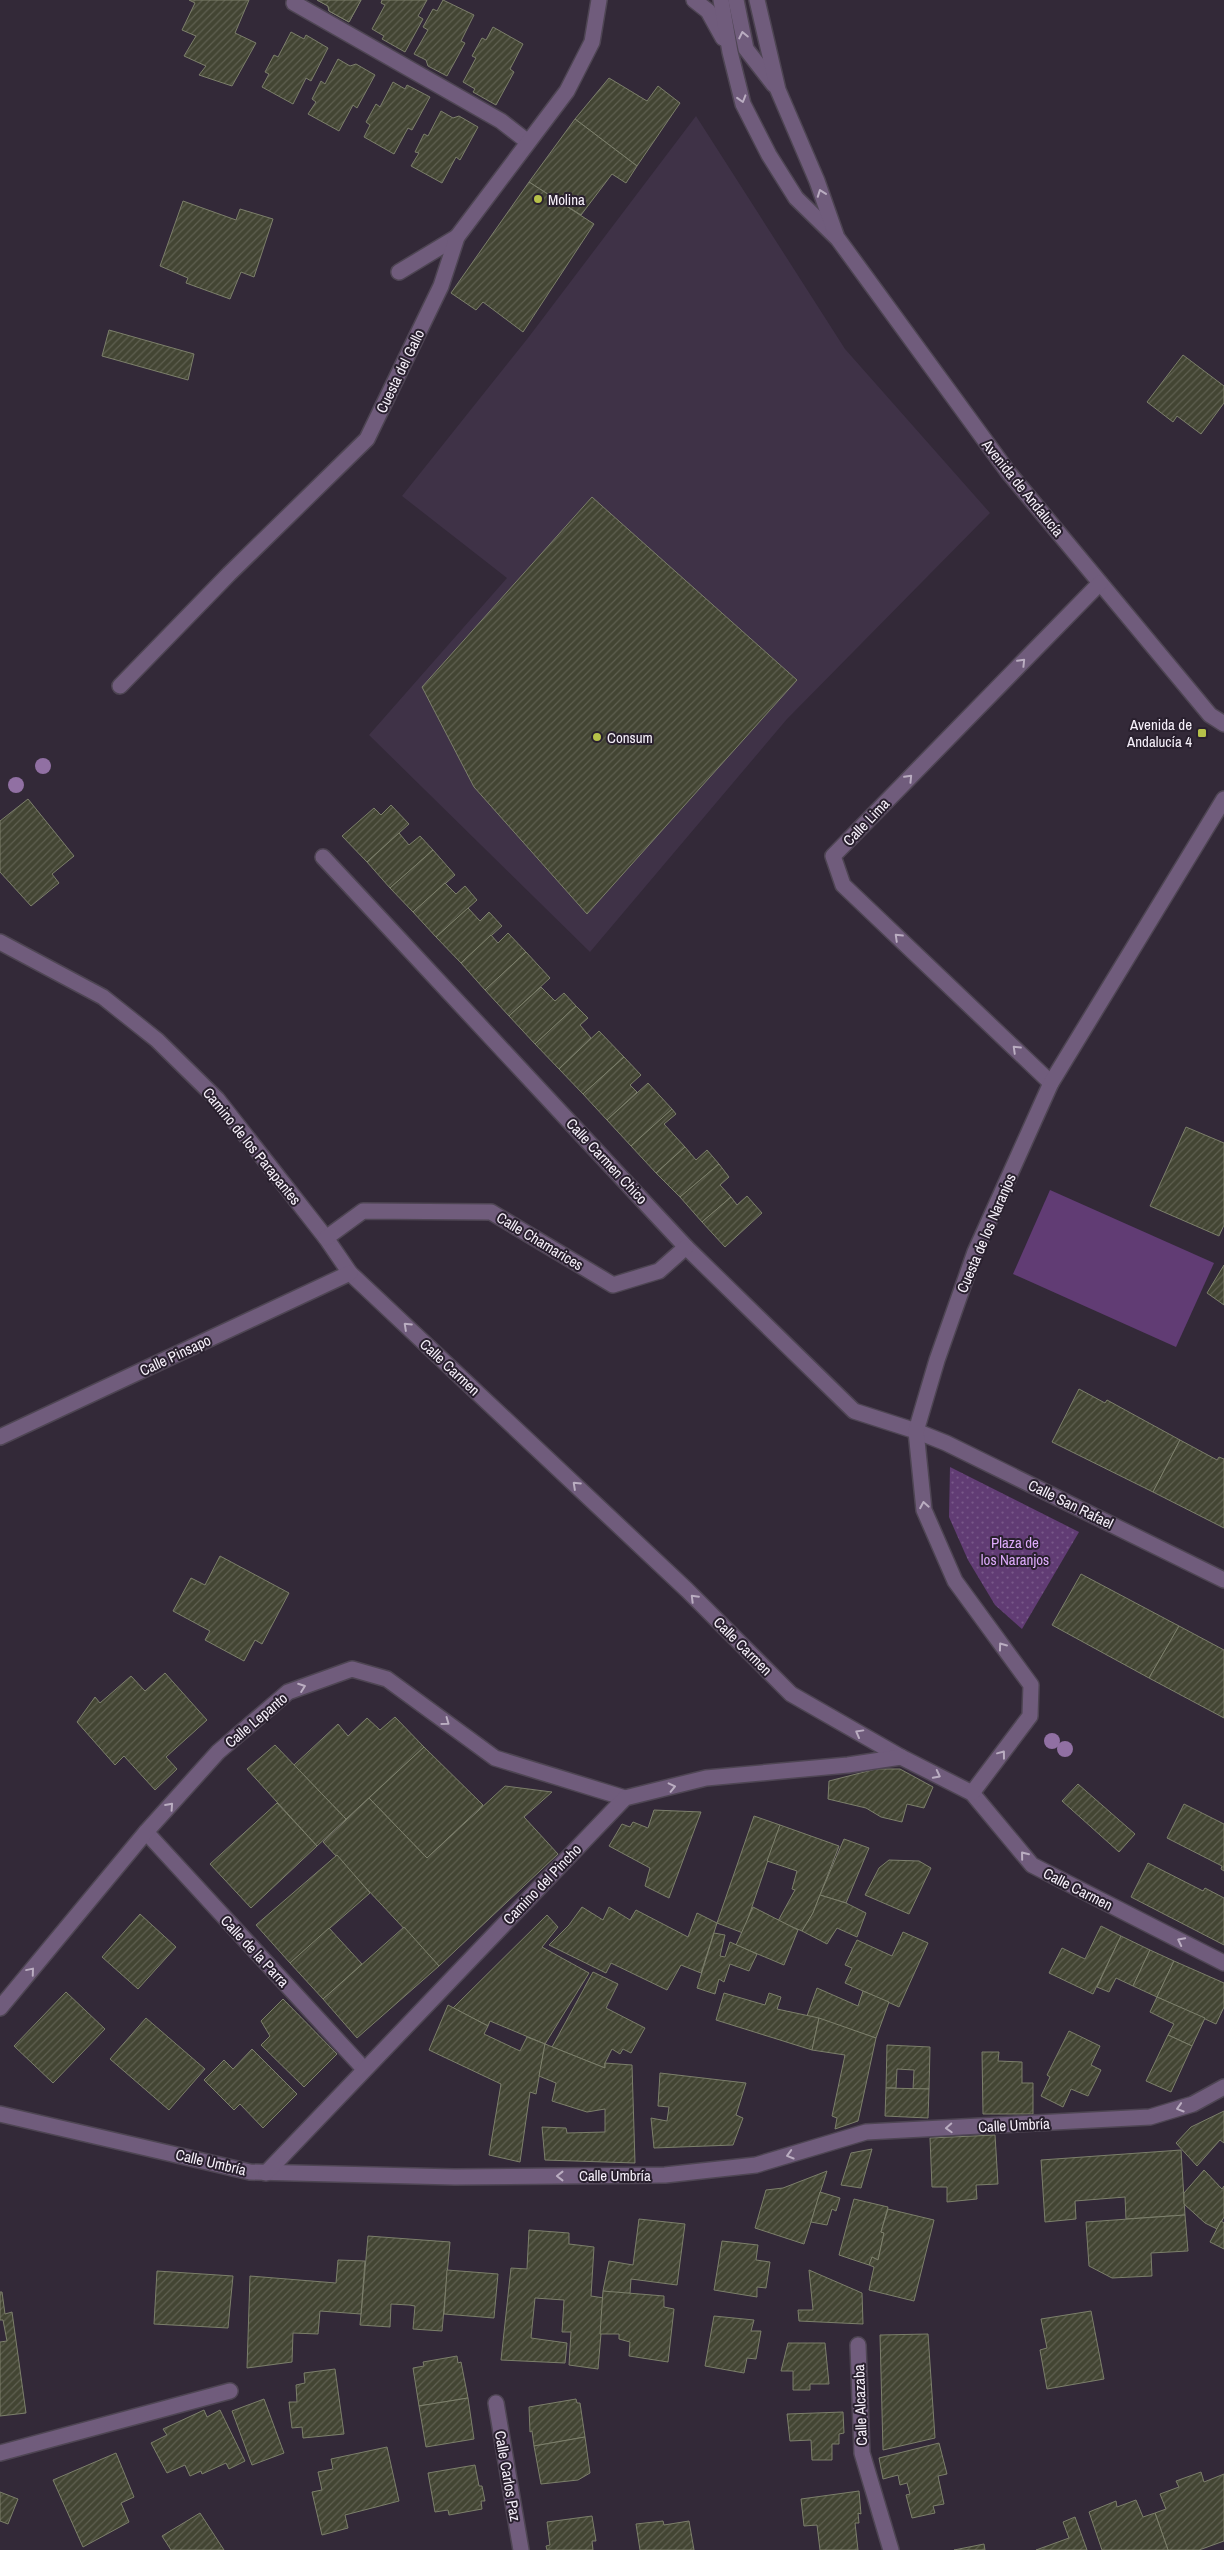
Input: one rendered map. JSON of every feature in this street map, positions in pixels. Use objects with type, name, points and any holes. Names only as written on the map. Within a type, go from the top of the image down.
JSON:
[{"type":"street","name":"Cuesta del Gallo","points":[[120,686],[229,574],[367,439],[441,286],[457,237],[567,91],[592,42],[599,0]]},
{"type":"street","name":"Avenida de Andalucía","points":[[694,0],[708,10],[730,52]]},
{"type":"street","name":"Avenida de Andalucía","points":[[721,0],[730,52],[743,104],[769,155],[796,198],[838,239],[1008,472],[1210,715],[1224,724]]},
{"type":"street","name":"Avenida de Andalucía","points":[[736,0],[746,49],[778,90]]},
{"type":"street","name":"Avenida de Andalucía","points":[[757,0],[778,90],[818,182],[838,239]]},
{"type":"street","points":[[294,3],[501,122],[528,142]]},
{"type":"street","points":[[399,272],[457,237]]},
{"type":"street","name":"Calle Lima","points":[[1051,1083],[842,885],[833,856],[1100,582]]},
{"type":"street","name":"Cuesta de los Naranjos","points":[[972,1793],[1030,1716],[1031,1685],[955,1581],[924,1510],[916,1431],[937,1360],[975,1252],[1051,1083],[1224,799]]},
{"type":"street","name":"Calle Carmen Chico","points":[[322,856],[686,1247],[854,1411],[916,1431]]},
{"type":"street","name":"Camino de los Parapantes","points":[[0,942],[103,997],[157,1040],[217,1099],[326,1238]]},
{"type":"street","name":"Calle Chamarices","points":[[326,1238],[363,1212],[491,1212],[613,1285],[659,1270],[686,1247]]},
{"type":"street","name":"Calle Carmen","points":[[326,1238],[350,1273],[680,1584],[791,1694],[901,1756],[972,1793],[1032,1865],[1224,1963]]},
{"type":"street","name":"Calle Pinsapo","points":[[0,1437],[350,1273]]},
{"type":"street","name":"Calle San Rafael","points":[[916,1431],[946,1443],[1224,1580]]},
{"type":"street","name":"Calle Lepanto","points":[[0,2008],[146,1832],[218,1752],[288,1692],[352,1669],[386,1679],[494,1758],[625,1798]]},
{"type":"street","points":[[625,1798],[706,1778],[848,1765],[901,1756]]},
{"type":"street","name":"Camino del Pincho","points":[[266,2173],[625,1798]]},
{"type":"street","name":"Calle de la Parra","points":[[146,1832],[364,2069]]},
{"type":"street","name":"Calle Umbría","points":[[0,2114],[250,2172],[455,2177],[665,2175],[756,2164],[866,2132],[1150,2117],[1193,2104],[1224,2087]]},
{"type":"street","name":"Calle Alcazaba","points":[[858,2346],[862,2452],[891,2550]]},
{"type":"street","points":[[0,2453],[230,2391]]},
{"type":"street","name":"Calle Carlos Paz","points":[[496,2402],[521,2550]]},
{"type":"shaded area","points":[[696,116],[845,349],[990,513],[787,719],[590,952],[369,735],[507,578],[402,496],[528,338]]},
{"type":"green space","points":[[1050,1190],[1214,1263],[1176,1347],[1013,1274]]},
{"type":"green space","name":"Plaza de los Naranjos","points":[[950,1467],[1079,1532],[1022,1629],[995,1605],[968,1560],[949,1517]]},
{"type":"building","points":[[189,0],[249,0],[235,33],[256,43],[232,86],[199,75],[206,66],[184,56],[196,36],[182,30],[195,3]]},
{"type":"building","points":[[317,0],[361,0],[349,22],[329,11],[328,6]]},
{"type":"building","points":[[317,0],[361,0],[349,22],[329,11],[328,6]]},
{"type":"building","points":[[382,0],[427,0],[418,16],[423,19],[405,52],[382,39],[384,36],[372,29],[385,5],[381,3]]},
{"type":"building","points":[[443,0],[474,15],[461,41],[465,43],[447,76],[428,66],[426,60],[414,54],[428,30],[423,27],[433,9],[437,11]]},
{"type":"building","points":[[493,27],[523,44],[510,69],[514,72],[496,105],[473,92],[475,89],[463,82],[476,58],[472,56],[482,38],[486,40]]},
{"type":"building","points":[[291,32],[304,39],[306,35],[328,48],[311,81],[306,78],[293,104],[262,87],[269,74],[265,72],[274,55],[278,57]]},
{"type":"building","points":[[338,59],[350,66],[356,64],[375,75],[357,108],[353,105],[339,131],[308,114],[316,102],[312,99],[321,81],[325,84]]},
{"type":"building","points":[[609,78],[647,101],[658,86],[680,103],[637,166],[575,119]]},
{"type":"building","points":[[393,82],[405,89],[407,85],[430,97],[412,130],[408,128],[394,154],[364,137],[370,125],[366,122],[376,104],[380,107]]},
{"type":"building","points":[[441,111],[453,118],[459,116],[478,127],[460,160],[456,157],[442,183],[411,166],[419,153],[415,152],[424,134],[428,136]]},
{"type":"building","points":[[575,119],[637,166],[626,183],[612,174],[581,215],[529,182]]},
{"type":"building","points":[[529,182],[594,224],[523,332],[483,302],[476,310],[451,293]]},
{"type":"building","points":[[183,201],[236,220],[240,209],[273,219],[254,277],[241,272],[230,299],[186,283],[188,278],[160,266]]},
{"type":"building","points":[[109,330],[194,354],[188,380],[102,356]]},
{"type":"building","points":[[1183,355],[1224,386],[1224,403],[1201,434],[1177,416],[1173,422],[1147,402]]},
{"type":"building","name":"Consum","points":[[592,497],[797,680],[587,914],[474,787],[422,687]]},
{"type":"building","points":[[28,799],[74,856],[52,874],[59,883],[31,906],[0,872],[0,821]]},
{"type":"building","points":[[391,805],[409,824],[367,862],[342,836],[374,808],[381,815]]},
{"type":"building","points":[[399,833],[409,845],[420,836],[433,850],[390,888],[367,862]]},
{"type":"building","points":[[433,850],[455,875],[413,912],[390,888]]},
{"type":"building","points":[[445,883],[456,894],[465,886],[477,900],[436,937],[413,912]]},
{"type":"building","points":[[468,908],[480,921],[489,912],[502,926],[461,963],[436,937]]},
{"type":"building","points":[[508,933],[526,952],[485,990],[461,963],[491,935],[498,943]]},
{"type":"building","points":[[526,952],[550,978],[509,1016],[485,990]]},
{"type":"building","points":[[541,987],[555,1001],[564,993],[576,1006],[535,1044],[509,1016]]},
{"type":"building","points":[[576,1006],[588,1018],[580,1025],[591,1038],[559,1069],[535,1044]]},
{"type":"building","points":[[599,1031],[624,1057],[583,1094],[559,1069]]},
{"type":"building","points":[[624,1057],[641,1075],[630,1085],[637,1092],[607,1120],[583,1094]]},
{"type":"building","points":[[648,1083],[672,1109],[631,1146],[607,1120]]},
{"type":"building","points":[[672,1109],[676,1114],[664,1124],[685,1147],[656,1173],[631,1146]]},
{"type":"building","points":[[1186,1127],[1224,1143],[1224,1225],[1219,1236],[1150,1206]]},
{"type":"building","points":[[685,1147],[696,1160],[707,1150],[719,1164],[680,1197],[656,1173]]},
{"type":"building","points":[[719,1164],[729,1177],[720,1185],[731,1197],[702,1222],[680,1197]]},
{"type":"building","points":[[747,1196],[762,1213],[725,1247],[702,1222],[731,1197],[737,1205]]},
{"type":"building","points":[[1224,1265],[1224,1305],[1207,1293]]},
{"type":"building","points":[[1079,1389],[1105,1403],[1107,1400],[1180,1440],[1153,1492],[1052,1442]]},
{"type":"building","points":[[1180,1440],[1217,1460],[1219,1457],[1224,1459],[1224,1528],[1153,1492]]},
{"type":"building","points":[[220,1556],[289,1593],[262,1644],[255,1640],[244,1661],[205,1640],[210,1631],[173,1611],[191,1578],[205,1585]]},
{"type":"building","points":[[1081,1574],[1179,1626],[1149,1678],[1052,1625]]},
{"type":"building","points":[[1179,1626],[1224,1650],[1224,1718],[1149,1678]]},
{"type":"building","points":[[165,1673],[207,1720],[166,1757],[177,1769],[155,1790],[124,1756],[115,1765],[77,1722],[95,1697],[100,1703],[131,1676],[145,1691]]},
{"type":"building","points":[[395,1717],[424,1747],[346,1819],[294,1765],[338,1724],[348,1736],[367,1718],[380,1730]]},
{"type":"building","points":[[275,1745],[346,1819],[317,1846],[247,1769]]},
{"type":"building","points":[[424,1747],[483,1805],[427,1858],[369,1798]]},
{"type":"building","points":[[876,1769],[900,1769],[933,1787],[924,1808],[907,1804],[902,1822],[881,1817],[866,1808],[828,1799],[829,1781]]},
{"type":"building","points":[[1078,1784],[1135,1834],[1119,1852],[1062,1801]]},
{"type":"building","points":[[505,1786],[552,1792],[524,1817],[558,1854],[439,1966],[323,1842],[369,1798],[427,1858]]},
{"type":"building","points":[[277,1803],[317,1846],[251,1908],[210,1864]]},
{"type":"building","points":[[1184,1804],[1224,1824],[1224,1871],[1221,1869],[1222,1866],[1167,1838]]},
{"type":"building","points":[[654,1810],[701,1812],[669,1898],[645,1886],[650,1868],[609,1846],[622,1824],[630,1827],[633,1822],[648,1828]]},
{"type":"building","points":[[754,1816],[780,1825],[743,1933],[717,1923]]},
{"type":"building","points":[[780,1825],[839,1846],[813,1913],[802,1931],[778,1921],[795,1890],[792,1889],[797,1871],[767,1861]]},
{"type":"building","points":[[844,1839],[869,1848],[846,1903],[820,1895]]},
{"type":"building","points":[[337,1855],[370,1893],[290,1963],[256,1925]]},
{"type":"building","points":[[889,1860],[919,1861],[931,1868],[909,1914],[865,1895],[879,1868]]},
{"type":"building","points":[[1148,1863],[1203,1891],[1205,1888],[1224,1898],[1224,1945],[1131,1897]]},
{"type":"building","points":[[820,1895],[846,1903],[866,1913],[857,1937],[837,1928],[827,1944],[802,1931],[813,1913]]},
{"type":"building","points":[[582,1907],[603,1920],[609,1907],[630,1920],[636,1910],[688,1937],[697,1913],[717,1923],[701,1973],[681,1965],[667,1990],[611,1963],[606,1973],[549,1945],[569,1925]]},
{"type":"building","points":[[753,1907],[798,1930],[784,1965],[736,1945]]},
{"type":"building","points":[[140,1914],[176,1947],[138,1989],[102,1957]]},
{"type":"building","points":[[547,1915],[558,1927],[542,1947],[589,1973],[545,2044],[490,2021],[488,2026],[453,2008]]},
{"type":"building","points":[[1101,1926],[1121,1936],[1093,1994],[1049,1973],[1062,1948],[1085,1959]]},
{"type":"building","points":[[404,1927],[439,1966],[357,2038],[323,1999]]},
{"type":"building","points":[[329,1928],[362,1964],[323,1999],[290,1963]]},
{"type":"building","points":[[903,1932],[928,1943],[899,2007],[845,1983],[852,1968],[845,1965],[857,1940],[892,1956]]},
{"type":"building","points":[[714,1933],[725,1935],[720,1956],[725,1957],[730,1942],[757,1954],[749,1971],[730,1964],[724,1982],[719,1979],[715,1994],[697,1988]]},
{"type":"building","points":[[1121,1936],[1150,1950],[1133,1986],[1116,1978],[1109,1992],[1097,1987]]},
{"type":"building","points":[[1150,1950],[1174,1961],[1157,1997],[1133,1986]]},
{"type":"building","points":[[1174,1961],[1224,1983],[1224,2007],[1216,2024],[1157,1997]]},
{"type":"building","points":[[593,1972],[618,1984],[606,2008],[645,2028],[631,2053],[623,2049],[620,2054],[612,2049],[605,2063],[605,2068],[552,2047]]},
{"type":"building","points":[[817,1988],[858,2006],[863,1991],[889,2002],[876,2038],[807,2016]]},
{"type":"building","points":[[66,1992],[105,2029],[53,2083],[14,2046]]},
{"type":"building","points":[[724,1993],[765,2005],[769,1993],[781,1997],[777,2009],[819,2018],[812,2050],[716,2020]]},
{"type":"building","points":[[1157,1997],[1205,2018],[1192,2046],[1168,2035],[1174,2024],[1150,2012]]},
{"type":"building","points":[[283,1999],[337,2054],[304,2087],[261,2045],[270,2036],[261,2021]]},
{"type":"building","points":[[448,2005],[488,2026],[484,2034],[520,2051],[527,2037],[545,2044],[536,2094],[530,2092],[520,2162],[489,2155],[501,2084],[429,2050]]},
{"type":"building","points":[[146,2018],[205,2069],[169,2110],[110,2059]]},
{"type":"building","points":[[819,2018],[876,2038],[858,2121],[835,2129],[837,2118],[832,2116],[845,2055],[812,2050]]},
{"type":"building","points":[[1069,2031],[1100,2046],[1091,2065],[1101,2070],[1088,2096],[1071,2089],[1063,2107],[1041,2096],[1050,2077],[1047,2075]]},
{"type":"building","points":[[1168,2035],[1192,2046],[1171,2092],[1146,2081]]},
{"type":"building","points":[[545,2044],[605,2068],[605,2063],[632,2065],[635,2163],[545,2160],[542,2127],[566,2128],[567,2133],[605,2132],[605,2109],[587,2112],[552,2101],[556,2083],[539,2076]]},
{"type":"building","points":[[887,2045],[930,2047],[929,2089],[913,2089],[914,2070],[897,2069],[896,2088],[886,2088]]},
{"type":"building","points":[[252,2049],[297,2094],[263,2128],[240,2104],[234,2110],[204,2080],[224,2060],[233,2069]]},
{"type":"building","points":[[982,2052],[999,2052],[998,2061],[1022,2062],[1022,2083],[1033,2083],[1033,2114],[983,2114]]},
{"type":"building","points":[[660,2073],[746,2083],[736,2115],[743,2118],[733,2145],[654,2148],[651,2118],[667,2121],[669,2107],[658,2106]]},
{"type":"building","points":[[886,2088],[929,2089],[928,2118],[885,2116]]},
{"type":"building","points":[[1224,2111],[1224,2143],[1220,2140],[1197,2166],[1176,2143],[1191,2127]]},
{"type":"building","points":[[995,2135],[998,2184],[976,2185],[977,2199],[947,2202],[947,2187],[932,2187],[930,2138]]},
{"type":"building","points":[[872,2149],[861,2188],[841,2185],[851,2153]]},
{"type":"building","points":[[1181,2150],[1185,2215],[1126,2219],[1125,2197],[1075,2201],[1076,2219],[1045,2222],[1041,2160]]},
{"type":"building","points":[[1204,2170],[1222,2189],[1224,2186],[1224,2217],[1217,2229],[1205,2223],[1184,2204],[1184,2193]]},
{"type":"building","points":[[827,2171],[804,2244],[755,2228],[766,2190],[783,2188]]},
{"type":"building","points":[[820,2192],[840,2198],[836,2211],[832,2209],[827,2225],[811,2222]]},
{"type":"building","points":[[854,2199],[888,2207],[881,2232],[884,2233],[878,2260],[872,2257],[869,2265],[839,2255]]},
{"type":"building","points":[[888,2209],[934,2220],[914,2301],[869,2290],[874,2267],[869,2265],[872,2257],[878,2260],[884,2233],[881,2232]]},
{"type":"building","points":[[1185,2215],[1188,2251],[1151,2253],[1152,2276],[1112,2278],[1089,2266],[1086,2222]]},
{"type":"building","points":[[639,2219],[685,2224],[677,2285],[631,2279],[630,2293],[622,2294],[603,2291],[609,2261],[633,2265]]},
{"type":"building","points":[[1221,2221],[1224,2223],[1224,2249],[1210,2242]]},
{"type":"building","points":[[529,2230],[569,2233],[569,2244],[594,2247],[591,2296],[604,2298],[598,2369],[569,2365],[571,2332],[562,2332],[564,2300],[535,2298],[531,2338],[567,2343],[565,2363],[501,2360],[511,2268],[527,2269]]},
{"type":"building","points":[[368,2236],[450,2242],[442,2331],[413,2329],[415,2306],[409,2305],[391,2304],[390,2327],[360,2325]]},
{"type":"building","points":[[722,2241],[758,2245],[756,2260],[770,2262],[766,2288],[757,2287],[757,2297],[714,2290]]},
{"type":"building","points":[[338,2260],[365,2261],[361,2314],[320,2311],[318,2334],[293,2333],[292,2362],[247,2368],[250,2276],[336,2283]]},
{"type":"building","points":[[447,2270],[498,2274],[494,2318],[444,2314]]},
{"type":"building","points":[[809,2270],[862,2293],[863,2324],[799,2321],[798,2310],[813,2310]]},
{"type":"building","points":[[157,2271],[233,2276],[228,2328],[154,2324]]},
{"type":"building","points":[[603,2291],[664,2296],[664,2307],[674,2309],[668,2362],[629,2356],[630,2342],[619,2339],[619,2334],[600,2334]]},
{"type":"building","points":[[0,2292],[2,2292],[5,2314],[12,2312],[26,2413],[0,2416],[0,2342],[7,2341],[3,2320],[0,2320]]},
{"type":"building","points":[[1091,2311],[1104,2379],[1047,2389],[1040,2350],[1047,2348],[1041,2319]]},
{"type":"building","points":[[714,2316],[754,2320],[751,2331],[761,2331],[756,2359],[747,2358],[744,2373],[705,2366]]},
{"type":"building","points":[[928,2334],[935,2438],[883,2450],[880,2335]]},
{"type":"building","points":[[788,2343],[825,2343],[829,2384],[810,2384],[810,2390],[793,2390],[793,2371],[781,2371]]},
{"type":"building","points":[[457,2356],[458,2363],[461,2362],[468,2398],[419,2406],[413,2368],[424,2366],[423,2362]]},
{"type":"building","points":[[335,2369],[344,2434],[303,2438],[302,2427],[292,2428],[289,2402],[297,2402],[296,2385],[305,2383],[304,2373]]},
{"type":"building","points":[[468,2398],[474,2439],[426,2447],[419,2406]]},
{"type":"building","points":[[264,2399],[284,2453],[252,2465],[232,2411]]},
{"type":"building","points":[[576,2399],[577,2403],[580,2403],[585,2437],[534,2446],[532,2431],[530,2432],[529,2407]]},
{"type":"building","points":[[204,2410],[207,2417],[220,2410],[245,2461],[229,2469],[226,2463],[202,2474],[201,2471],[190,2476],[185,2465],[167,2473],[151,2443],[167,2435],[163,2429]]},
{"type":"building","points":[[843,2412],[844,2433],[839,2434],[839,2444],[832,2444],[832,2460],[812,2460],[811,2440],[790,2441],[787,2414]]},
{"type":"building","points":[[585,2437],[590,2473],[578,2480],[541,2484],[534,2446]]},
{"type":"building","points":[[939,2443],[947,2474],[938,2476],[944,2504],[933,2506],[935,2513],[912,2518],[906,2495],[910,2494],[907,2483],[900,2485],[898,2475],[883,2479],[879,2458]]},
{"type":"building","points":[[387,2447],[399,2501],[345,2515],[348,2528],[322,2535],[312,2492],[322,2490],[318,2472],[333,2469],[331,2459]]},
{"type":"building","points":[[116,2453],[134,2497],[121,2503],[129,2522],[83,2547],[53,2480]]},
{"type":"building","points":[[475,2465],[479,2486],[482,2486],[485,2501],[481,2501],[482,2509],[449,2515],[448,2510],[435,2512],[428,2473]]},
{"type":"building","points":[[1201,2472],[1204,2482],[1224,2474],[1224,2541],[1199,2550],[1168,2550],[1155,2513],[1166,2509],[1160,2494],[1179,2487],[1176,2481]]},
{"type":"building","points":[[859,2491],[861,2514],[858,2513],[859,2523],[855,2523],[858,2550],[820,2550],[817,2525],[804,2526],[801,2499]]},
{"type":"building","points":[[0,2492],[18,2499],[8,2524],[0,2521]]},
{"type":"building","points":[[1136,2500],[1143,2517],[1155,2513],[1168,2550],[1102,2550],[1089,2512],[1116,2501],[1117,2507]]},
{"type":"building","points":[[200,2513],[224,2550],[171,2550],[162,2536]]},
{"type":"building","points":[[592,2516],[596,2541],[592,2541],[593,2550],[547,2550],[546,2546],[550,2545],[547,2522]]},
{"type":"building","points":[[1075,2517],[1087,2550],[1036,2550],[1069,2538],[1063,2522]]},
{"type":"building","points":[[663,2521],[664,2525],[689,2521],[694,2550],[640,2550],[636,2524]]},
{"type":"building","points":[[984,2544],[985,2550],[954,2550]]},
{"type":"place","name":"Molina","points":[[538,199]]},
{"type":"place","name":"Avenida de Andalucía 4","points":[[1202,733]]},
{"type":"place","name":"Consum","points":[[597,737]]}]
